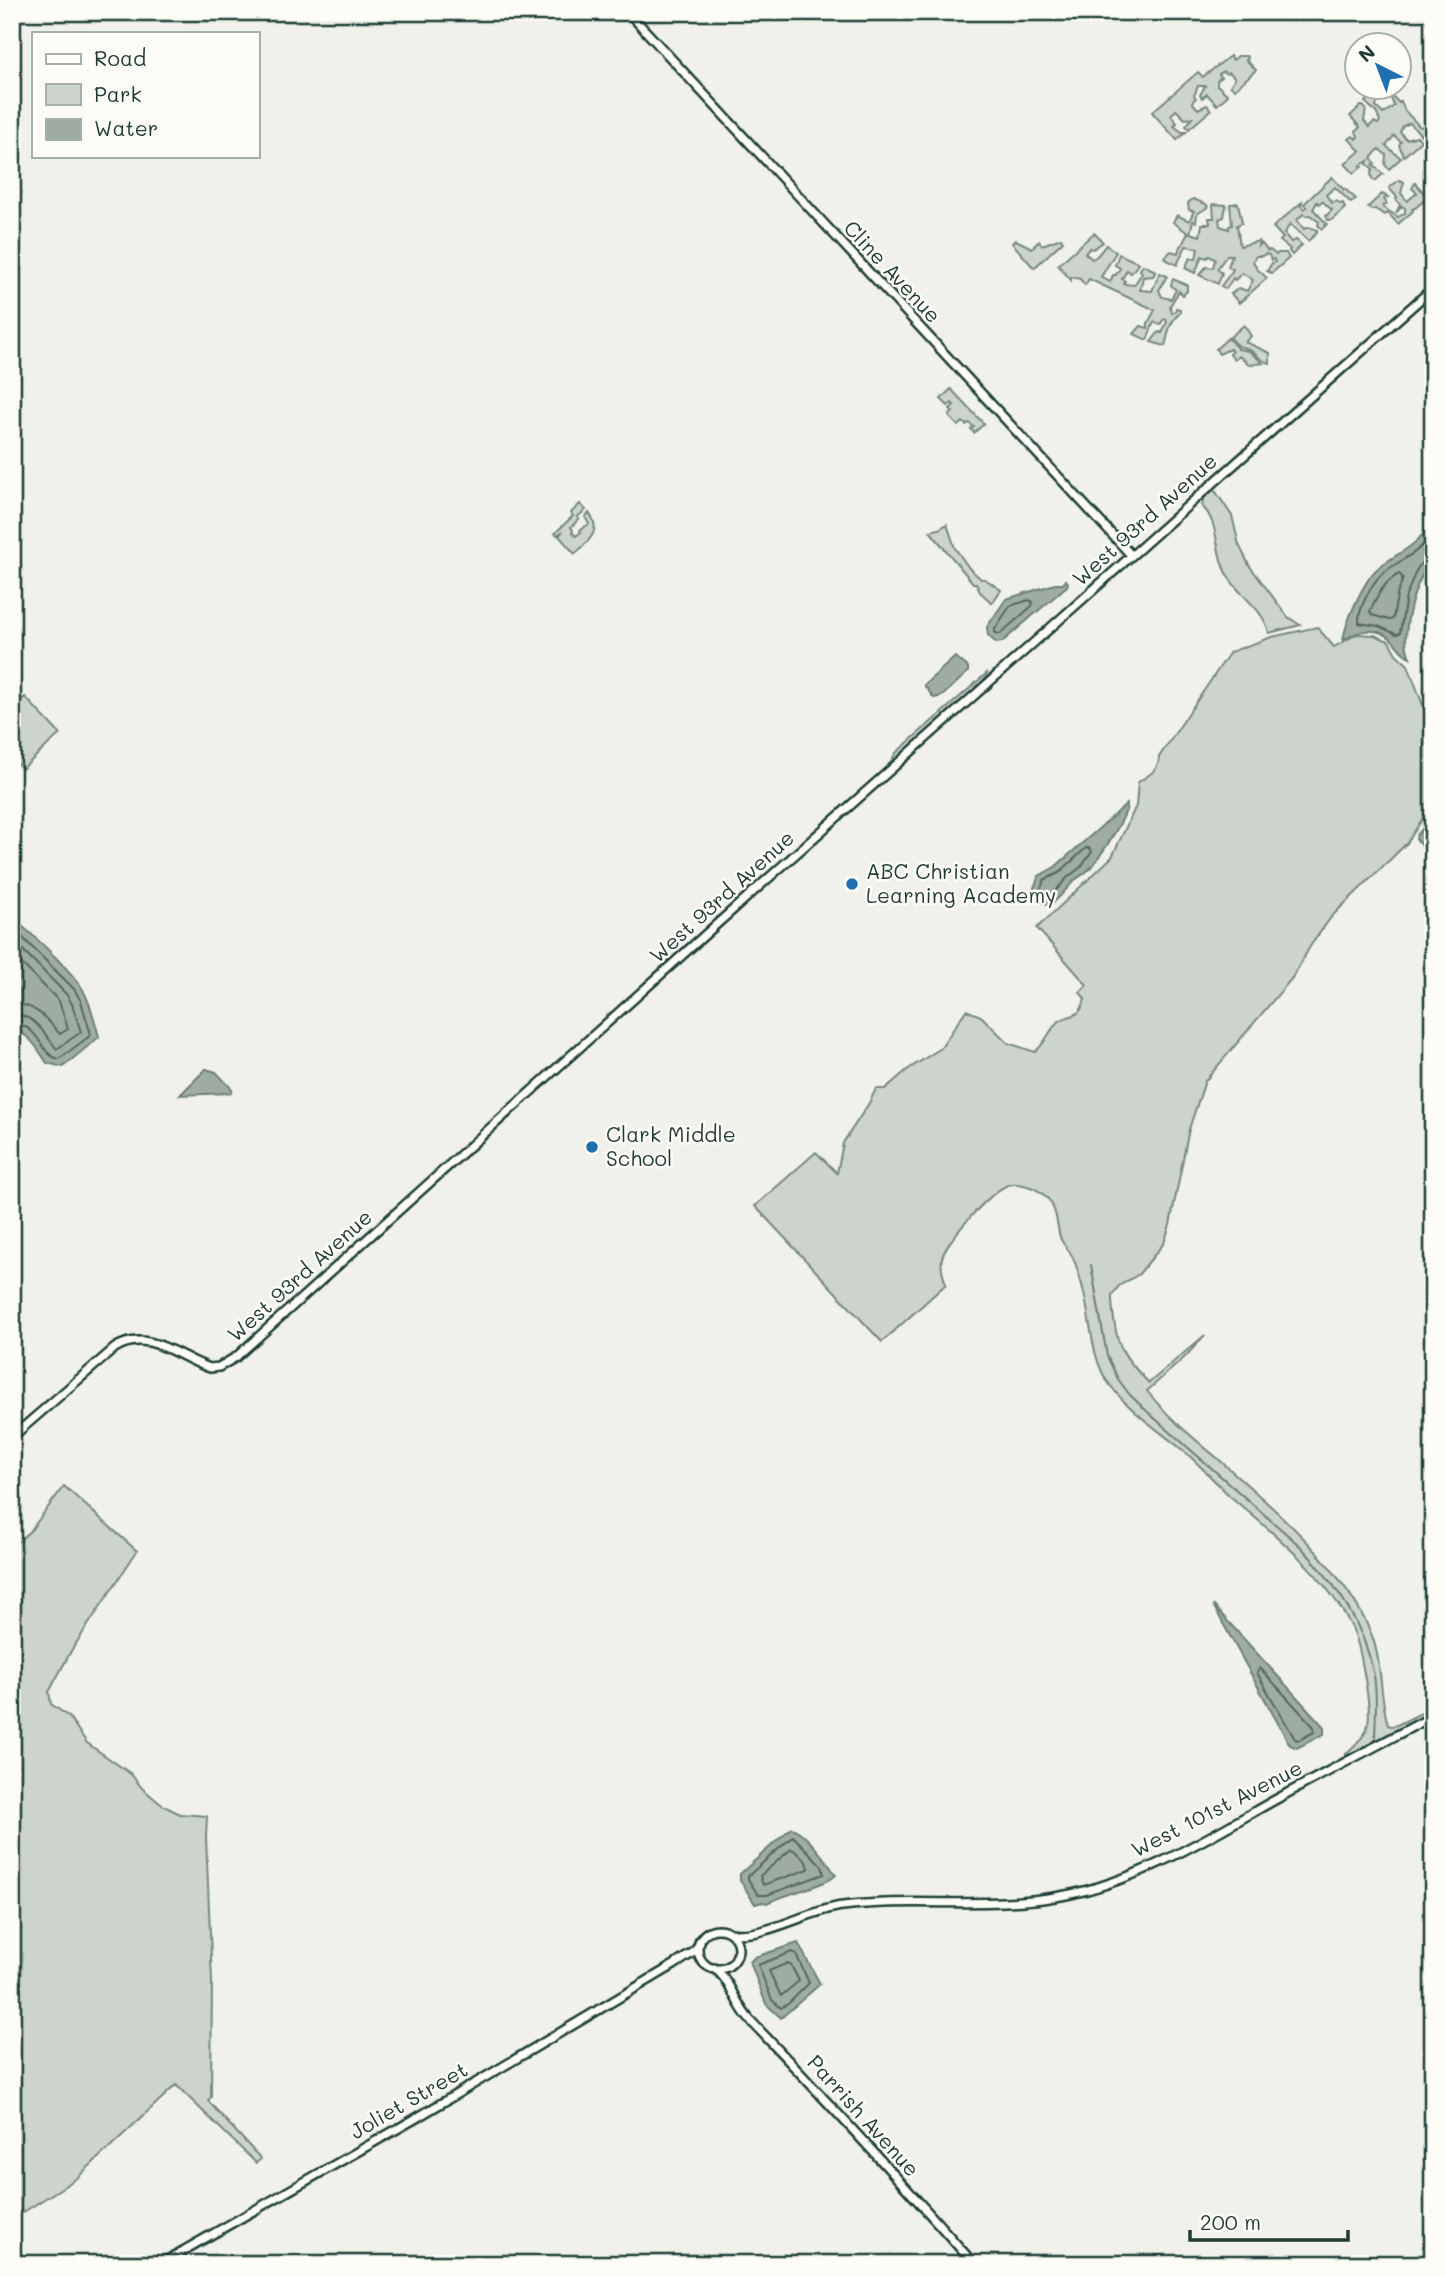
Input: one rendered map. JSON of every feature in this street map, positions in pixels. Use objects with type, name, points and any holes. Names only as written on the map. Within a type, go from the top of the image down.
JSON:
[{"type":"street","name":"Cline Avenue","points":[[628,12],[1131,555]]},
{"type":"street","name":"West 93rd Avenue","points":[[12,1437],[114,1348],[130,1340],[147,1341],[210,1368],[219,1367],[236,1357],[718,923],[1433,288]]},
{"type":"street","name":"West 101st Avenue","points":[[730,1933],[759,1931],[839,1906],[1039,1899],[1087,1890],[1153,1865],[1199,1843],[1433,1716]]},
{"type":"street","points":[[705,1964],[699,1953],[699,1944],[705,1935],[720,1929],[730,1933],[737,1942],[738,1953],[729,1973],[730,1989]]},
{"type":"street","name":"West 101st Avenue","points":[[738,1953],[744,1940],[759,1931]]},
{"type":"street","name":"Joliet Street","points":[[160,2264],[414,2120],[674,1965],[694,1952],[699,1944]]},
{"type":"street","name":"Joliet Street","points":[[674,1965],[694,1960],[705,1964]]},
{"type":"street","points":[[714,1968],[723,1968],[734,1961]]},
{"type":"street","name":"Parrish Avenue","points":[[705,1964],[722,1974],[743,2013],[974,2264]]},
{"type":"green space","points":[[1230,56],[1233,60],[1238,56],[1246,56],[1246,60],[1256,70],[1235,89],[1230,86],[1235,78],[1229,72],[1226,74],[1223,71],[1219,74],[1221,77],[1217,85],[1228,95],[1217,105],[1207,94],[1202,98],[1200,95],[1205,86],[1198,86],[1194,96],[1196,98],[1192,102],[1198,109],[1207,105],[1211,110],[1189,129],[1186,126],[1192,118],[1185,119],[1176,110],[1171,115],[1177,123],[1174,126],[1186,132],[1177,140],[1152,112],[1198,72],[1203,77]]},
{"type":"green space","points":[[1365,102],[1378,102],[1376,107],[1383,114],[1394,106],[1392,102],[1401,102],[1405,111],[1420,127],[1429,125],[1433,130],[1424,138],[1410,123],[1403,126],[1400,132],[1406,139],[1417,136],[1421,141],[1404,156],[1399,145],[1401,142],[1394,136],[1386,146],[1401,158],[1389,169],[1385,165],[1386,155],[1379,149],[1371,158],[1375,163],[1373,165],[1383,174],[1375,181],[1372,179],[1373,169],[1367,164],[1368,161],[1354,173],[1345,164],[1360,151],[1349,139],[1358,137],[1356,131],[1360,127],[1350,116],[1363,106],[1366,109],[1364,121],[1369,127],[1380,121],[1376,112]]},
{"type":"green space","points":[[1332,177],[1356,199],[1351,203],[1335,187],[1326,195],[1332,203],[1343,203],[1345,208],[1332,220],[1328,220],[1326,216],[1332,210],[1322,201],[1319,204],[1317,202],[1313,209],[1327,224],[1322,229],[1318,225],[1319,222],[1310,215],[1303,214],[1297,220],[1304,229],[1309,227],[1317,230],[1308,241],[1290,224],[1284,234],[1291,242],[1296,240],[1302,245],[1292,255],[1273,227],[1302,202],[1304,209],[1307,207],[1304,204]]},
{"type":"green space","points":[[1399,180],[1404,182],[1401,193],[1407,201],[1417,193],[1412,188],[1415,183],[1426,195],[1426,199],[1398,224],[1388,213],[1385,215],[1368,207],[1382,194],[1388,197],[1384,199],[1387,204],[1384,208],[1398,217],[1405,213],[1402,206],[1396,213],[1400,205],[1389,188]]},
{"type":"green space","points":[[1193,199],[1208,207],[1197,214],[1190,233],[1200,236],[1202,224],[1210,224],[1209,218],[1214,218],[1213,204],[1226,205],[1224,217],[1219,219],[1220,226],[1229,229],[1232,225],[1230,204],[1238,203],[1242,223],[1237,225],[1240,246],[1259,241],[1258,246],[1261,243],[1268,251],[1276,255],[1286,253],[1289,258],[1272,273],[1267,271],[1275,262],[1274,259],[1271,260],[1269,255],[1265,254],[1256,256],[1253,261],[1257,269],[1267,278],[1239,303],[1231,294],[1239,288],[1247,291],[1253,280],[1242,273],[1235,280],[1233,278],[1226,289],[1221,286],[1233,269],[1228,267],[1232,255],[1227,255],[1217,269],[1222,273],[1218,284],[1199,275],[1206,267],[1213,268],[1215,259],[1209,256],[1202,256],[1195,273],[1185,268],[1190,258],[1196,259],[1198,248],[1186,246],[1177,265],[1165,257],[1171,251],[1178,253],[1188,233],[1173,222],[1177,215],[1189,221],[1194,211],[1189,210],[1188,203]]},
{"type":"green space","points":[[1094,233],[1103,242],[1085,253],[1092,259],[1106,245],[1116,252],[1101,277],[1110,282],[1113,275],[1116,275],[1120,268],[1115,265],[1119,254],[1139,263],[1131,273],[1127,270],[1122,279],[1124,284],[1134,285],[1142,273],[1140,270],[1143,265],[1156,271],[1153,276],[1143,277],[1140,290],[1152,291],[1160,273],[1167,276],[1159,290],[1162,297],[1171,299],[1176,290],[1171,285],[1173,279],[1187,285],[1187,291],[1183,295],[1179,291],[1170,306],[1172,313],[1176,308],[1180,309],[1180,313],[1171,324],[1165,346],[1151,342],[1159,332],[1162,333],[1166,319],[1160,325],[1154,322],[1147,340],[1134,334],[1141,326],[1148,328],[1155,310],[1089,279],[1085,285],[1080,279],[1071,277],[1071,280],[1058,265]]},
{"type":"green space","points":[[1061,238],[1063,241],[1034,268],[1012,243],[1016,240],[1032,248],[1039,241],[1042,245]]},
{"type":"green space","points":[[1244,325],[1251,336],[1245,342],[1270,353],[1270,363],[1239,346],[1230,337]]},
{"type":"green space","points":[[1228,338],[1238,349],[1249,351],[1263,363],[1250,365],[1239,356],[1234,359],[1230,349],[1219,354],[1216,349]]},
{"type":"green space","points":[[951,389],[984,424],[974,433],[971,429],[974,427],[969,423],[966,425],[963,422],[958,426],[949,416],[954,405],[952,403],[948,406],[941,399]]},
{"type":"green space","points":[[1213,490],[1232,516],[1239,545],[1249,565],[1288,617],[1300,625],[1269,633],[1261,615],[1235,587],[1225,571],[1214,528],[1202,506],[1204,497]]},
{"type":"green space","points":[[580,504],[586,510],[577,517],[579,519],[571,527],[572,532],[576,536],[589,524],[585,517],[589,513],[595,525],[589,540],[575,554],[559,536],[563,531],[557,535],[555,533],[573,516],[571,513]]},
{"type":"green space","points":[[947,524],[955,548],[969,568],[981,579],[1001,590],[992,603],[930,531]]},
{"type":"green space","points":[[1317,627],[1334,647],[1357,634],[1374,635],[1389,641],[1396,654],[1408,665],[1425,711],[1433,719],[1433,802],[1407,843],[1332,916],[1292,978],[1205,1081],[1189,1129],[1164,1243],[1139,1274],[1119,1286],[1112,1295],[1112,1300],[1120,1346],[1149,1383],[1205,1335],[1147,1391],[1180,1426],[1280,1515],[1342,1583],[1358,1607],[1374,1642],[1388,1725],[1397,1725],[1433,1707],[1433,1713],[1346,1757],[1364,1734],[1369,1712],[1354,1632],[1330,1593],[1300,1558],[1185,1452],[1136,1413],[1110,1385],[1095,1352],[1077,1267],[1061,1239],[1048,1198],[1035,1189],[1017,1184],[1000,1189],[960,1229],[945,1250],[941,1265],[946,1284],[882,1342],[755,1206],[816,1152],[837,1173],[843,1143],[876,1089],[885,1089],[907,1070],[941,1048],[966,1010],[981,1016],[1008,1043],[1035,1052],[1060,1020],[1080,1011],[1085,999],[1080,992],[1087,985],[1037,928],[1112,857],[1136,806],[1138,782],[1155,769],[1159,757],[1230,652],[1272,637]]},
{"type":"green space","points":[[987,673],[972,693],[891,766],[889,764],[896,753]]},
{"type":"green space","points":[[25,697],[60,734],[22,769],[12,757],[12,709]]},
{"type":"green space","points":[[64,1486],[137,1551],[71,1651],[49,1692],[51,1704],[69,1717],[87,1743],[131,1774],[142,1788],[162,1805],[180,1814],[207,1816],[212,1981],[211,2097],[208,2101],[261,2159],[256,2163],[176,2085],[77,2178],[14,2218],[12,1547],[31,1530]]},
{"type":"water","points":[[1433,517],[1433,557],[1418,584],[1408,616],[1406,639],[1410,657],[1390,638],[1379,632],[1360,632],[1343,641],[1347,624],[1367,582],[1378,568],[1416,542]]},
{"type":"water","points":[[1066,580],[1067,586],[1002,642],[996,643],[988,635],[987,627],[1006,599],[1063,584]]},
{"type":"water","points":[[955,657],[968,667],[968,672],[942,696],[934,698],[924,685]]},
{"type":"water","points":[[1127,804],[1117,828],[1091,867],[1050,905],[1041,902],[1033,890],[1039,876],[1055,867]]},
{"type":"water","points":[[1433,817],[1433,857],[1416,839]]},
{"type":"water","points":[[12,919],[38,940],[75,978],[91,1010],[99,1037],[63,1067],[47,1063],[28,1038],[12,1029]]},
{"type":"water","points":[[206,1069],[216,1072],[232,1089],[231,1093],[180,1095]]},
{"type":"water","points":[[1213,1605],[1324,1727],[1324,1734],[1297,1748],[1290,1745]]},
{"type":"water","points":[[791,1828],[809,1841],[836,1875],[767,1903],[755,1904],[740,1880],[740,1874]]},
{"type":"water","points":[[798,1943],[820,1984],[781,2018],[766,2004],[750,1962],[755,1957]]},
{"type":"waterway","points":[[1091,1265],[1107,1356],[1129,1394],[1299,1545],[1325,1574],[1347,1605],[1363,1639],[1374,1676],[1375,1742]]},
{"type":"place","name":"ABC Christian Learning Academy","points":[[852,884]]},
{"type":"place","name":"Clark Middle School","points":[[592,1147]]}]
